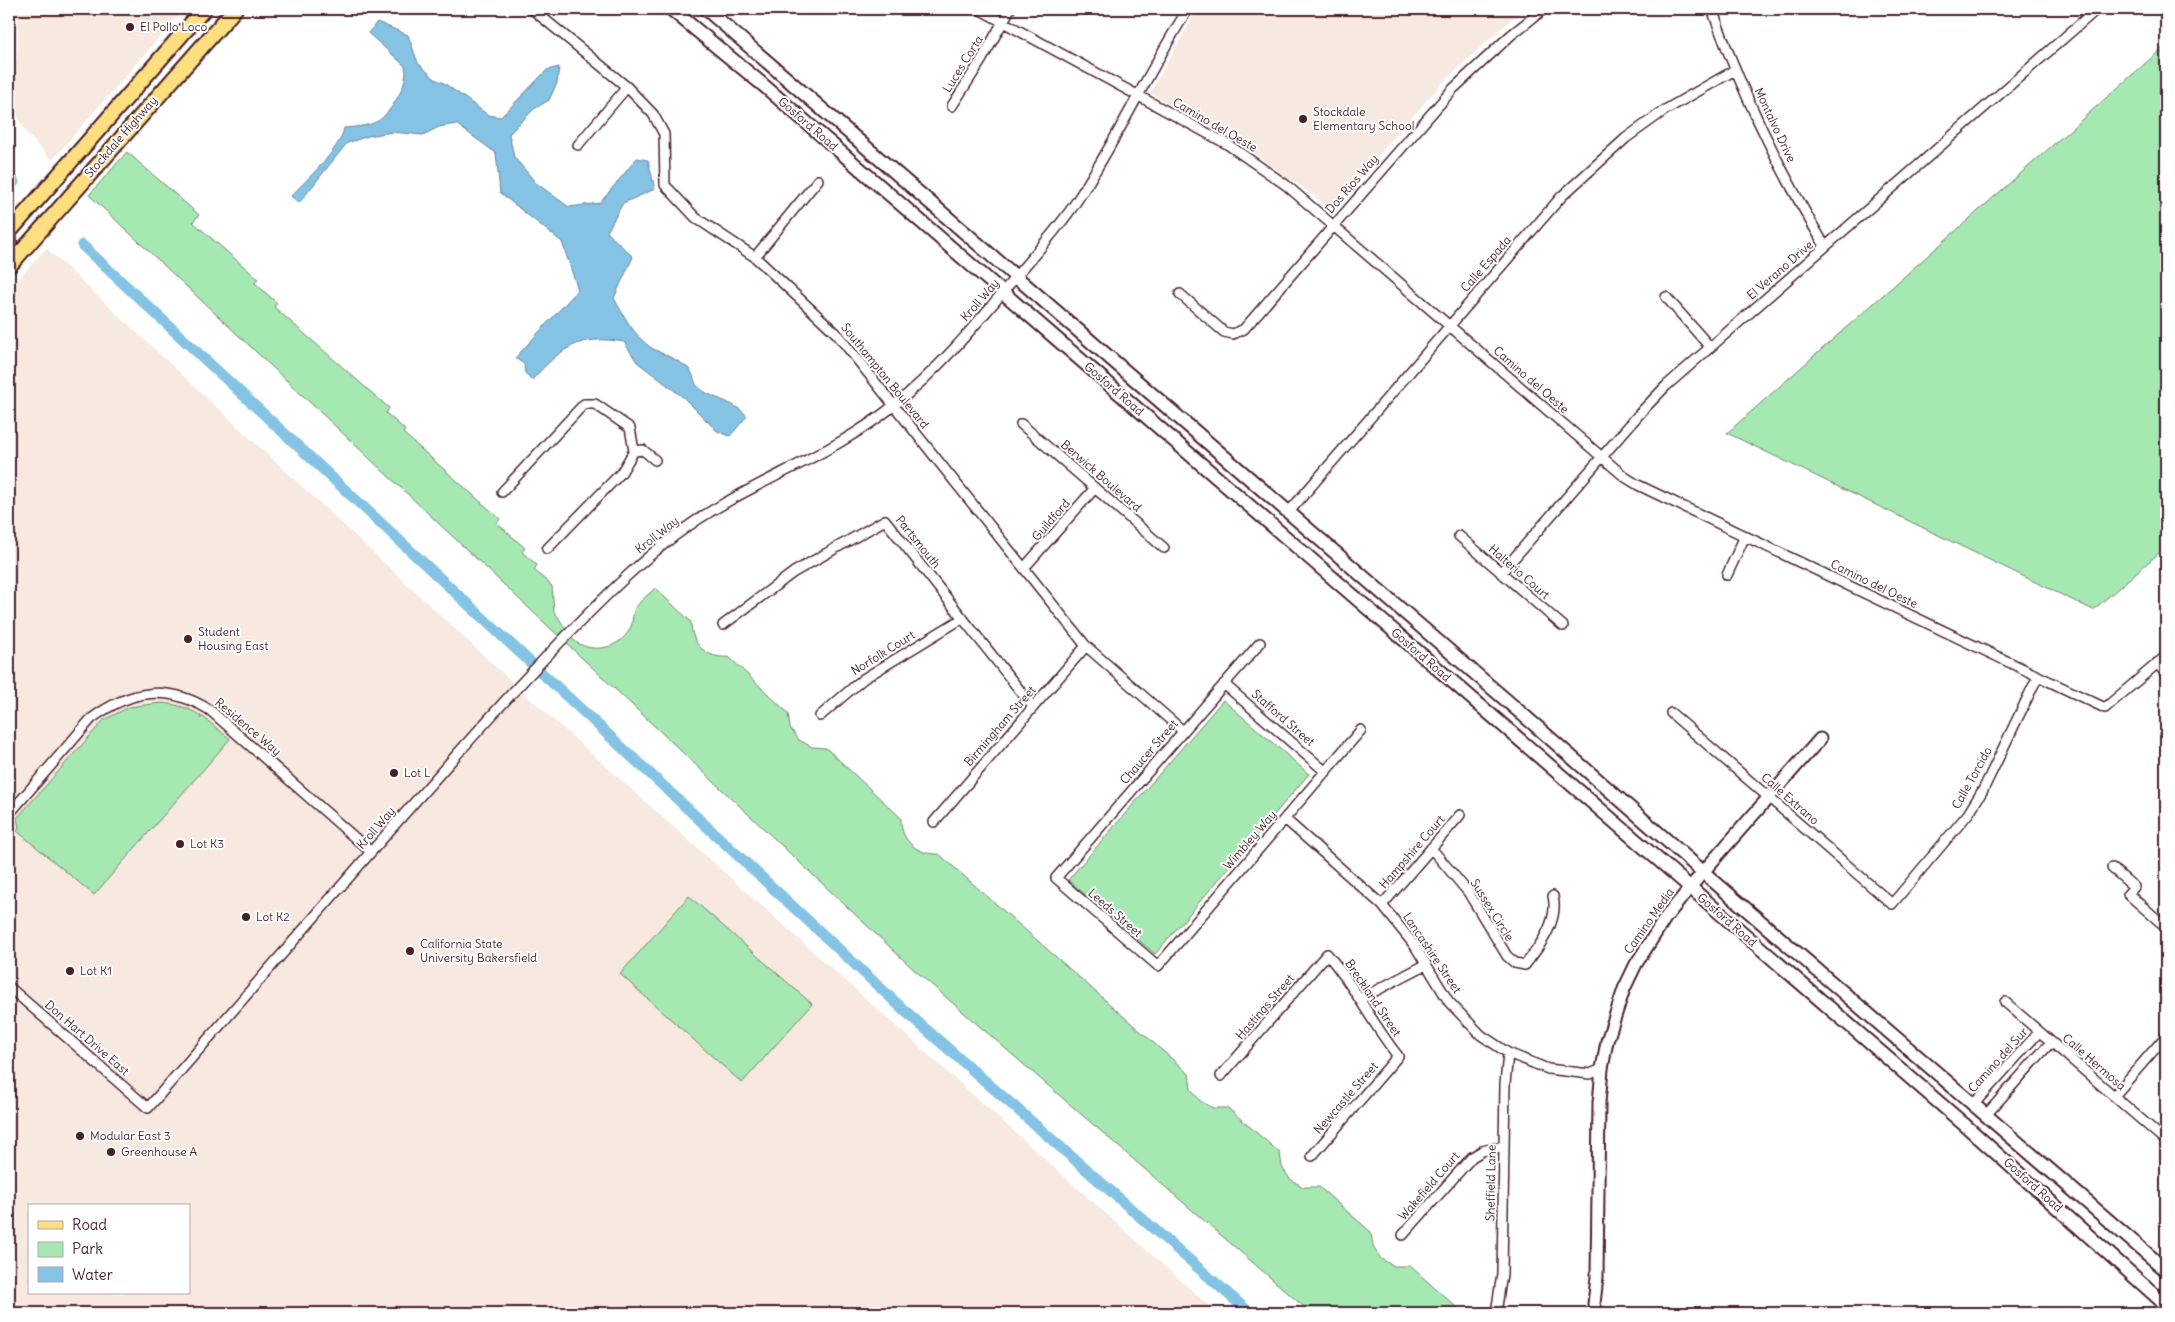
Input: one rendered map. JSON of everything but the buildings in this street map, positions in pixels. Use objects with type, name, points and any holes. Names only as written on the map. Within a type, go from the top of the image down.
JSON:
[{"type":"main road","name":"Stockdale Highway","points":[[9,232],[204,9]]},
{"type":"main road","name":"Stockdale Highway","points":[[9,266],[234,9]]},
{"type":"main road","name":"Gosford Road","points":[[671,9],[762,84],[1966,1126],[2166,1305]]},
{"type":"main road","name":"Gosford Road","points":[[706,9],[1536,726],[1702,872],[2166,1270]]},
{"type":"main road","points":[[9,238],[9,247]]},
{"type":"street","name":"Southampton Boulevard","points":[[532,9],[627,87],[653,114],[664,134],[665,186],[696,218],[755,257],[836,333],[1086,646],[1183,731]]},
{"type":"street","name":"Camino del Oeste","points":[[979,9],[1227,144],[1257,163],[1286,184],[1625,477],[1638,485],[2105,708],[2157,664]]},
{"type":"street","name":"Luces Corta","points":[[952,106],[981,61],[1010,9]]},
{"type":"street","name":"Kroll Way","points":[[148,1108],[470,739],[597,604],[674,536],[728,501],[856,434],[894,406],[944,360],[1003,293],[1074,205],[1188,9]]},
{"type":"street","name":"Dos Rios Way","points":[[1180,294],[1224,332],[1232,334],[1244,329],[1452,90],[1511,35],[1544,9]]},
{"type":"street","name":"Montalvo Drive","points":[[1712,9],[1735,70],[1778,162],[1825,246]]},
{"type":"street","name":"El Verano Drive","points":[[1501,573],[1666,386],[2097,9]]},
{"type":"street","name":"Calle Espada","points":[[1288,513],[1540,220],[1593,166],[1626,138],[1665,110],[1735,70]]},
{"type":"street","points":[[578,145],[627,87]]},
{"type":"street","points":[[755,257],[818,180]]},
{"type":"street","points":[[1666,297],[1710,347]]},
{"type":"street","points":[[502,492],[584,404],[596,404],[630,428],[634,451],[621,473],[547,550]]},
{"type":"street","name":"Berwick Boulevard","points":[[1021,424],[1164,548]]},
{"type":"street","points":[[634,451],[643,450],[655,460]]},
{"type":"street","name":"Guildford","points":[[1024,568],[1095,488]]},
{"type":"street","name":"Partsmouth","points":[[723,625],[794,572],[885,520],[1033,707]]},
{"type":"street","name":"Halterio Court","points":[[1459,536],[1563,626]]},
{"type":"street","points":[[1727,575],[1745,536]]},
{"type":"street","name":"Norfolk Court","points":[[820,716],[863,679],[963,618]]},
{"type":"street","name":"Chaucer Street","points":[[1056,878],[1260,643]]},
{"type":"street","name":"Birmingham Street","points":[[934,822],[1086,646]]},
{"type":"street","points":[[2166,656],[2157,664],[2166,674]]},
{"type":"street","name":"Calle Torcido","points":[[1892,904],[1968,814],[1983,790],[2038,676]]},
{"type":"street","name":"Stafford Street","points":[[1224,684],[1326,772]]},
{"type":"street","name":"Residence Way","points":[[9,814],[96,715],[123,700],[145,694],[167,693],[196,702],[211,711],[372,852]]},
{"type":"street","name":"Calle Extrano","points":[[1671,714],[1892,904]]},
{"type":"street","name":"Wimbley Way","points":[[1158,966],[1362,730]]},
{"type":"street","name":"Camino Media","points":[[1597,1313],[1594,1304],[1597,1277],[1599,1103],[1602,1069],[1615,1014],[1636,964],[1650,940],[1702,872],[1820,739]]},
{"type":"street","name":"Hampshire Court","points":[[1382,904],[1460,815]]},
{"type":"street","name":"Lancashire Street","points":[[1285,819],[1382,904],[1399,924],[1449,1002],[1481,1035],[1508,1053],[1528,1063],[1569,1073],[1590,1074],[1602,1069]]},
{"type":"street","name":"Sussex Circle","points":[[1431,848],[1468,892],[1502,949],[1515,963],[1525,965],[1539,946],[1552,920],[1555,906],[1553,896]]},
{"type":"street","points":[[2112,868],[2134,887],[2128,894],[2166,927]]},
{"type":"street","name":"Leeds Street","points":[[1056,878],[1158,966]]},
{"type":"street","name":"Breckland Street","points":[[1327,954],[1343,972],[1373,1022],[1398,1056]]},
{"type":"street","name":"Hastings Street","points":[[1221,1076],[1327,954]]},
{"type":"street","points":[[1360,999],[1426,965]]},
{"type":"street","name":"Don Hart Drive East","points":[[9,987],[148,1108]]},
{"type":"street","name":"Calle Hermosa","points":[[2005,1002],[2166,1142]]},
{"type":"street","name":"Camino del Sur","points":[[1974,1104],[2039,1032]]},
{"type":"street","points":[[2114,1096],[2166,1036]]},
{"type":"street","points":[[1986,1115],[2051,1042]]},
{"type":"street","name":"Sheffield Lane","points":[[1496,1313],[1502,1274],[1505,1084],[1508,1053]]},
{"type":"street","name":"Newcastle Street","points":[[1312,1156],[1398,1056]]},
{"type":"street","name":"Wakefield Court","points":[[1403,1235],[1472,1157],[1482,1151],[1504,1146]]},
{"type":"shaded area","points":[[17,9],[184,9],[52,160],[28,135],[19,120],[15,104],[14,85],[18,43]]},
{"type":"shaded area","name":"Stockdale Elementary School","points":[[1198,9],[1525,9],[1510,20],[1440,85],[1337,203],[1328,206],[1242,145],[1150,93]]},
{"type":"shaded area","name":"California State University Bakersfield","points":[[46,248],[526,695],[1217,1313],[9,1313],[9,290]]},
{"type":"green space","points":[[2166,45],[2166,547],[2093,610],[1727,433]]},
{"type":"green space","points":[[127,152],[199,215],[193,222],[258,279],[255,283],[277,303],[274,307],[389,408],[386,413],[405,430],[403,433],[500,519],[497,523],[525,548],[522,552],[537,565],[534,570],[552,586],[554,612],[572,639],[583,646],[591,648],[606,647],[620,641],[630,629],[636,607],[655,588],[691,622],[694,637],[701,649],[713,655],[729,657],[788,713],[790,728],[799,740],[812,747],[826,748],[901,818],[901,826],[907,840],[912,845],[924,852],[939,854],[1189,1074],[1191,1089],[1200,1101],[1213,1108],[1228,1108],[1280,1153],[1282,1167],[1290,1179],[1303,1187],[1319,1187],[1371,1232],[1373,1247],[1381,1259],[1394,1266],[1410,1266],[1463,1313],[1311,1313],[911,967],[89,195]]},
{"type":"green space","points":[[1223,700],[1309,774],[1155,954],[1068,880]]},
{"type":"green space","points":[[161,703],[177,705],[192,711],[201,716],[200,718],[203,717],[230,739],[94,895],[17,831],[19,828],[17,818],[104,720],[129,707]]},
{"type":"green space","points":[[689,896],[812,1004],[742,1083],[620,974]]},
{"type":"water","points":[[377,22],[408,35],[418,63],[435,79],[444,83],[488,115],[501,117],[547,70],[559,67],[557,83],[549,100],[534,109],[509,134],[514,157],[536,183],[569,207],[600,203],[637,158],[648,160],[655,189],[623,203],[607,232],[633,257],[614,298],[629,324],[644,342],[686,366],[698,387],[736,407],[747,416],[730,436],[717,431],[684,398],[637,362],[624,342],[595,340],[583,342],[572,346],[552,359],[532,380],[525,373],[524,364],[515,358],[578,290],[562,242],[500,193],[496,153],[456,124],[439,127],[423,135],[392,132],[368,136],[347,143],[299,203],[291,196],[330,155],[337,145],[344,128],[364,126],[379,121],[400,94],[405,79],[405,66],[368,33]]},
{"type":"waterway","points":[[9,176],[14,182]]},
{"type":"waterway","points":[[82,245],[904,1010],[1250,1313]]},
{"type":"place","name":"El Pollo Loco","points":[[130,27]]},
{"type":"place","name":"Stockdale Elementary School","points":[[1303,119]]},
{"type":"place","name":"Student Housing East","points":[[188,639]]},
{"type":"place","name":"Lot L","points":[[394,773]]},
{"type":"place","name":"Lot K3","points":[[180,844]]},
{"type":"place","name":"Lot K2","points":[[246,917]]},
{"type":"place","name":"California State University Bakersfield","points":[[410,951]]},
{"type":"place","name":"Lot K1","points":[[70,971]]},
{"type":"place","name":"Modular East 3","points":[[80,1136]]},
{"type":"place","name":"Greenhouse A","points":[[111,1152]]}]
